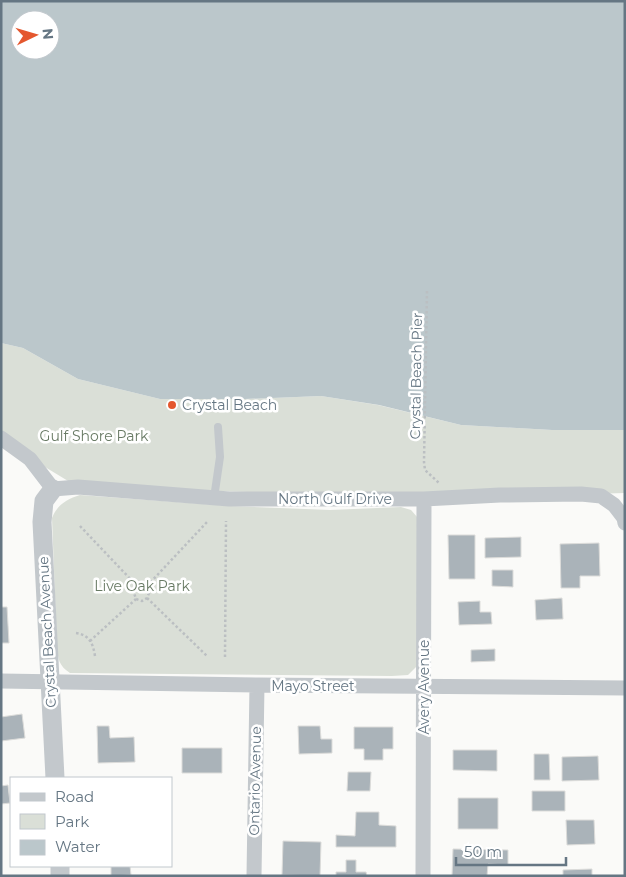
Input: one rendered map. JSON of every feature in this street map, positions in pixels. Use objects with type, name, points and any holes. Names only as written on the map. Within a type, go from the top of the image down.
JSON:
[{"type":"street","points":[[1,438],[30,459],[53,489]]},
{"type":"street","name":"North Gulf Drive","points":[[53,489],[78,487],[214,498],[424,499],[500,494],[581,494],[601,496],[614,504],[624,518],[625,523]]},
{"type":"street","name":"Crystal Beach Avenue","points":[[53,489],[44,501],[42,522],[55,777]]},
{"type":"street","name":"Avery Avenue","points":[[423,876],[424,499]]},
{"type":"street","name":"Mayo Street","points":[[1,681],[257,686],[625,688]]},
{"type":"street","name":"Ontario Avenue","points":[[254,876],[257,686]]},
{"type":"lane","points":[[214,498],[220,456],[218,427]]},
{"type":"path","name":"Crystal Beach Pier","points":[[427,291],[424,462],[425,470],[437,479],[445,498]]},
{"type":"path","points":[[80,526],[137,586],[147,586],[208,521]]},
{"type":"path","points":[[225,657],[226,521]]},
{"type":"path","points":[[136,599],[135,589],[137,586]]},
{"type":"path","points":[[136,599],[142,601],[147,598],[149,593],[147,586]]},
{"type":"path","points":[[147,598],[208,657]]},
{"type":"path","points":[[90,641],[136,599]]},
{"type":"path","points":[[76,633],[83,634],[90,641],[94,647],[95,656]]},
{"type":"green space","name":"Gulf Shore Park","points":[[1,343],[23,348],[78,379],[160,399],[245,399],[321,396],[378,405],[461,425],[552,430],[625,430],[625,493],[445,498],[78,487],[45,467],[1,434]]},
{"type":"green space","name":"Live Oak Park","points":[[80,495],[231,506],[330,510],[401,507],[411,510],[418,518],[417,666],[408,675],[392,676],[70,673],[61,665],[57,651],[52,518],[63,503]]},
{"type":"water","points":[[1,1],[625,1],[625,430],[552,430],[461,425],[379,405],[321,396],[245,399],[160,399],[78,379],[23,348],[1,343]]},
{"type":"building","points":[[448,535],[475,535],[475,579],[449,579]]},
{"type":"building","points":[[521,537],[521,557],[485,558],[485,538]]},
{"type":"building","points":[[599,543],[600,576],[580,576],[580,588],[561,588],[560,544]]},
{"type":"building","points":[[492,570],[513,570],[513,587],[492,586]]},
{"type":"building","points":[[562,598],[563,619],[536,620],[535,600]]},
{"type":"building","points":[[480,601],[480,612],[491,612],[492,624],[459,625],[458,602]]},
{"type":"building","points":[[1,607],[7,607],[9,643],[1,643]]},
{"type":"building","points":[[495,649],[495,661],[471,662],[471,650]]},
{"type":"building","points":[[22,714],[25,738],[1,741],[1,717]]},
{"type":"building","points":[[97,726],[109,726],[110,738],[134,737],[135,762],[98,763]]},
{"type":"building","points":[[298,726],[320,726],[321,739],[332,739],[332,753],[299,754]]},
{"type":"building","points":[[354,727],[393,727],[393,749],[383,749],[383,760],[364,760],[364,749],[354,749]]},
{"type":"building","points":[[182,748],[222,748],[222,773],[182,773]]},
{"type":"building","points":[[453,750],[497,750],[497,771],[453,770]]},
{"type":"building","points":[[534,754],[549,754],[550,780],[534,780]]},
{"type":"building","points":[[598,756],[599,780],[562,781],[562,757]]},
{"type":"building","points":[[348,772],[371,772],[370,791],[347,791]]},
{"type":"building","points":[[8,785],[10,803],[1,804],[1,786]]},
{"type":"building","points":[[532,791],[565,791],[565,811],[532,811]]},
{"type":"building","points":[[458,798],[498,798],[498,829],[458,829]]},
{"type":"building","points":[[356,812],[379,812],[379,825],[396,826],[396,847],[336,847],[336,835],[355,836]]},
{"type":"building","points":[[566,820],[594,820],[595,844],[567,845]]},
{"type":"building","points":[[283,841],[321,842],[320,876],[282,875]]},
{"type":"building","points":[[453,849],[508,850],[508,865],[488,864],[487,876],[452,876]]},
{"type":"building","points":[[346,860],[356,860],[356,872],[366,872],[367,876],[336,876],[336,872],[346,872]]},
{"type":"building","points":[[111,867],[130,867],[131,875],[111,876]]},
{"type":"building","points":[[592,869],[592,876],[563,876],[563,870]]},
{"type":"place","name":"Crystal Beach","points":[[172,405]]}]
